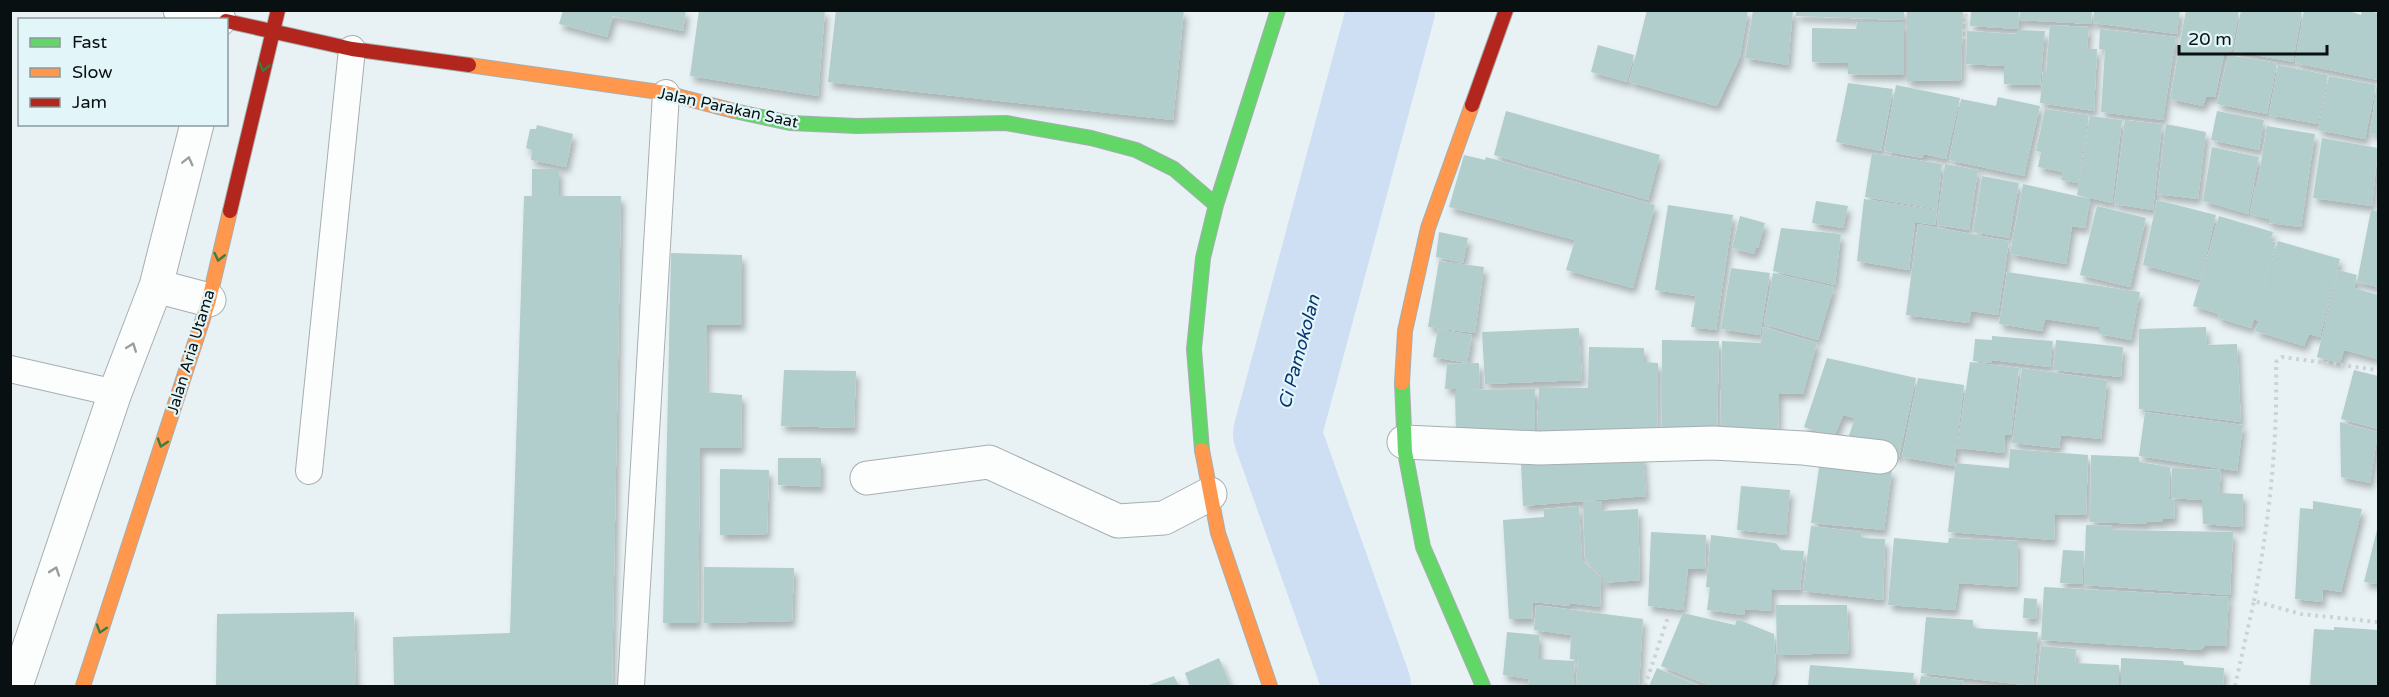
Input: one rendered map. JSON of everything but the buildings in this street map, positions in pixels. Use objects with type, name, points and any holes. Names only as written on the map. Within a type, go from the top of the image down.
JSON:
[{"type":"street","points":[[180,10],[211,18]]},
{"type":"street","name":"Jalan Aria Utama","points":[[83,687],[209,300],[278,10]]},
{"type":"street","points":[[1270,687],[1218,533],[1198,436],[1194,349],[1203,258],[1216,205],[1278,10]]},
{"type":"street","points":[[1483,687],[1423,547],[1404,442],[1402,379],[1405,331],[1428,228],[1506,10]]},
{"type":"street","name":"Jalan Parakan Saat","points":[[228,21],[352,49],[666,93],[716,107],[790,123],[857,126],[1006,123],[1092,138],[1136,150],[1174,170],[1216,205]]},
{"type":"street","points":[[16,687],[115,393],[156,286],[196,126]]},
{"type":"street","points":[[156,286],[209,300]]},
{"type":"street","points":[[1404,442],[1539,448],[1713,443],[1803,448],[1881,457]]},
{"type":"street","points":[[867,478],[989,462],[1118,521],[1164,518],[1210,494]]},
{"type":"lane","points":[[309,471],[352,49]]},
{"type":"lane","points":[[631,687],[666,93]]},
{"type":"lane","points":[[10,369],[115,393]]},
{"type":"path","points":[[1964,39],[1966,10]]},
{"type":"path","points":[[2235,687],[2267,530],[2277,401],[2276,363],[2282,357],[2379,370]]},
{"type":"path","points":[[2254,601],[2301,614],[2379,622]]},
{"type":"path","points":[[1645,687],[1669,614]]},
{"type":"waterway","name":"Ci Pamokolan","points":[[1367,686],[1277,434],[1391,10]]},
{"type":"traffic: fast","points":[[1202,450],[1194,349],[1203,258],[1216,205],[1278,10]]},
{"type":"traffic: fast","points":[[734,111],[790,123],[857,126],[1006,123],[1091,138],[1136,150],[1174,169],[1216,205]]},
{"type":"traffic: fast","points":[[1402,383],[1405,452],[1423,547],[1483,686]]},
{"type":"traffic: slow","points":[[469,65],[666,93],[734,111]]},
{"type":"traffic: slow","points":[[1402,383],[1405,331],[1428,228],[1472,105]]},
{"type":"traffic: slow","points":[[83,686],[209,300],[230,211]]},
{"type":"traffic: slow","points":[[1202,450],[1218,533],[1270,686]]},
{"type":"traffic: jam","points":[[230,211],[278,10]]},
{"type":"traffic: jam","points":[[1472,105],[1506,10]]},
{"type":"traffic: jam","points":[[228,21],[352,49],[469,65]]}]
